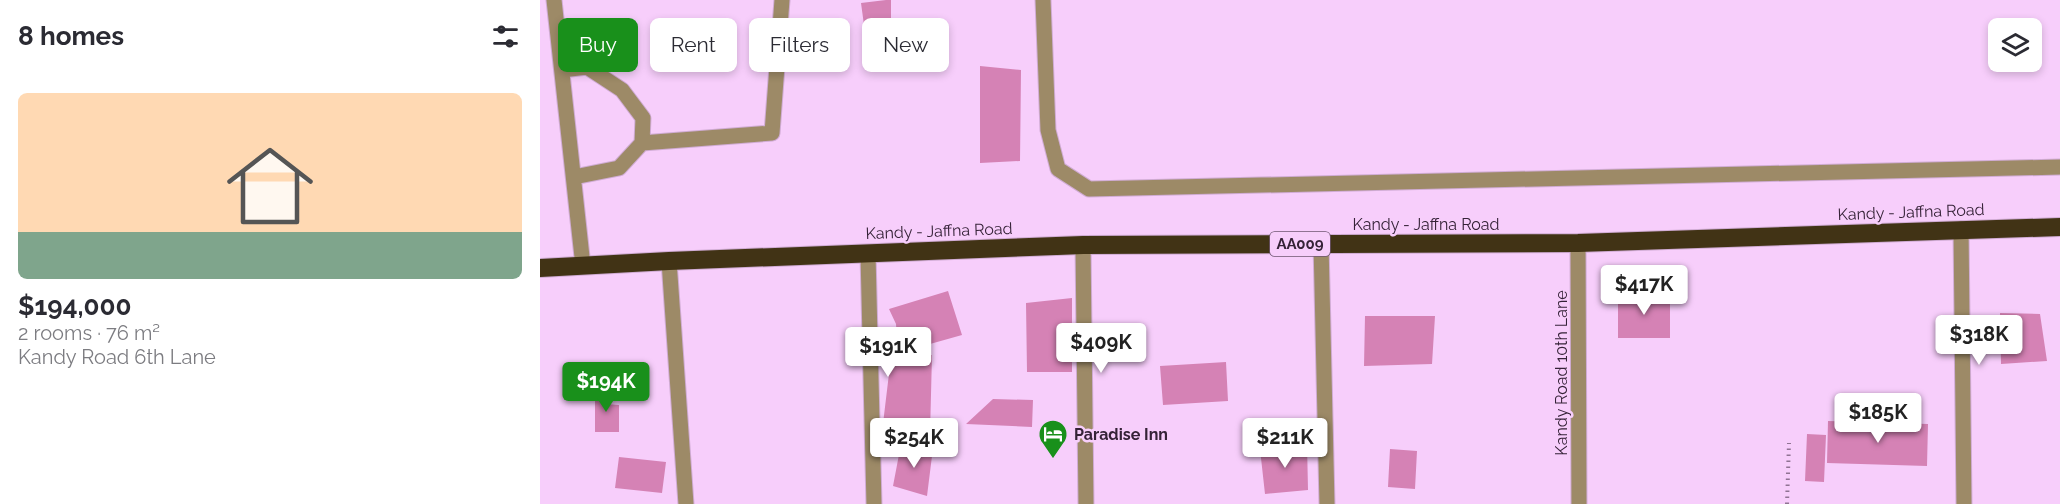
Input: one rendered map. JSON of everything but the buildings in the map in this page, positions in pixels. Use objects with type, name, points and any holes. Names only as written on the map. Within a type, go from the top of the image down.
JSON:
[{"type":"highway","name":"Kandy - Jaffna Road","points":[[540,268],[1083,245],[1578,243],[2060,227]]},
{"type":"street","points":[[554,0],[558,35]]},
{"type":"street","points":[[642,143],[772,133],[783,0]]},
{"type":"street","points":[[1043,0],[1050,139],[1058,168],[1089,189],[2060,167]]},
{"type":"street","points":[[562,72],[583,266]]},
{"type":"street","points":[[574,177],[619,168],[642,143],[643,118],[622,90],[595,72]]},
{"type":"street","points":[[1961,229],[1964,504]]},
{"type":"street","name":"Kandy Road 10th Lane","points":[[1578,243],[1580,504]]},
{"type":"street","points":[[1321,244],[1327,504]]},
{"type":"street","points":[[1083,245],[1086,504]]},
{"type":"street","points":[[868,254],[874,504]]},
{"type":"street","points":[[669,261],[686,504]]},
{"type":"path","points":[[1787,504],[1789,443]]},
{"type":"place","name":"Paradise Inn","points":[[1053,460]]}]
